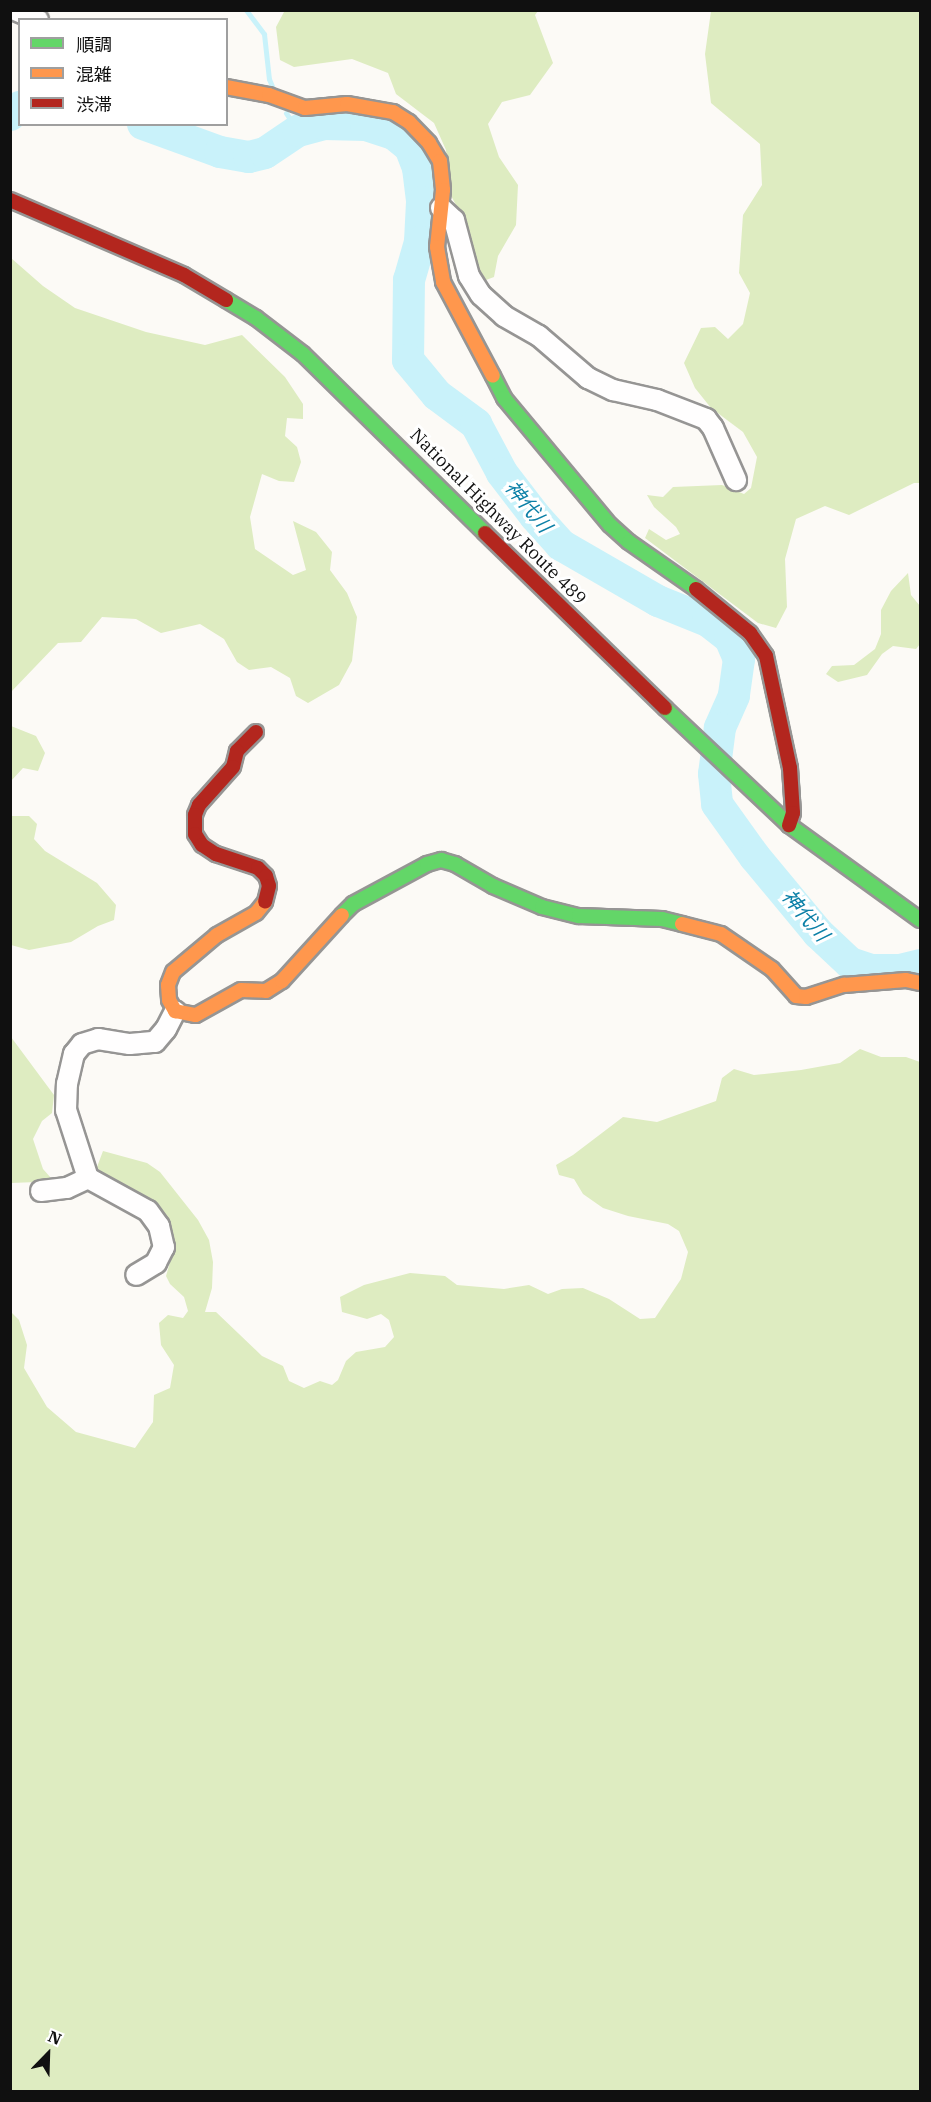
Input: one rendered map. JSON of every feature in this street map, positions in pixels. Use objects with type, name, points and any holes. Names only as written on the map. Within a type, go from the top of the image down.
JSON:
[{"type":"main road","points":[[228,87],[269,95],[293,106],[364,105],[393,112],[409,122],[429,143],[440,161],[441,208],[437,247],[443,282],[504,398],[610,525],[628,542],[720,606],[750,633],[766,656],[790,768],[793,813],[789,825]]},
{"type":"main road","name":"National Highway Route 489","points":[[10,200],[184,275],[256,318],[303,354],[737,778],[789,825],[842,866],[921,920]]},
{"type":"main road","points":[[256,732],[237,751],[233,767],[199,806],[195,815],[195,834],[202,845],[216,854],[258,868],[266,876],[269,886],[264,905],[217,935],[173,972],[168,985],[169,1000],[175,1011],[196,1016],[235,992],[266,991],[282,981],[312,945],[353,904],[427,864],[441,860],[542,907],[579,916],[662,919],[722,934],[772,969],[796,996],[806,997],[844,985],[906,980],[921,984]]},
{"type":"street","points":[[15,10],[33,18]]},
{"type":"street","points":[[441,208],[454,220],[469,276],[481,295],[504,316],[539,336],[588,378],[613,390],[657,400],[706,419],[713,428],[736,480]]},
{"type":"street","points":[[136,1275],[156,1263],[164,1247],[159,1226],[148,1211],[88,1178],[66,1110],[67,1084],[74,1054],[82,1044],[98,1039],[130,1044],[155,1042],[166,1029],[175,1011]]},
{"type":"street","points":[[41,1191],[67,1188],[88,1178]]},
{"type":"green space","points":[[538,11],[535,15],[553,63],[530,95],[502,102],[488,124],[499,157],[518,185],[516,225],[498,256],[494,277],[486,280],[471,256],[469,229],[449,192],[446,150],[434,123],[396,94],[388,73],[352,59],[294,67],[280,60],[276,27],[284,12]]},
{"type":"green space","points":[[711,11],[920,11],[920,483],[914,483],[849,515],[825,506],[796,519],[785,559],[787,607],[776,628],[758,623],[645,538],[649,529],[666,540],[680,534],[676,527],[654,507],[647,495],[663,497],[673,487],[722,485],[744,494],[751,488],[757,457],[743,432],[711,408],[695,388],[684,363],[701,328],[715,327],[728,339],[743,324],[750,293],[739,273],[743,215],[762,185],[760,144],[711,103],[705,54]]},
{"type":"green space","points":[[11,258],[43,286],[75,308],[146,332],[205,345],[242,335],[285,377],[303,404],[303,419],[287,418],[285,436],[297,447],[301,462],[294,482],[279,481],[262,474],[250,517],[255,549],[293,575],[306,570],[293,521],[316,532],[332,552],[330,570],[347,593],[357,617],[352,661],[339,685],[308,703],[296,696],[290,678],[271,667],[249,670],[237,662],[224,639],[200,624],[161,633],[136,619],[102,617],[81,642],[58,643],[11,692]]},
{"type":"green space","points":[[908,573],[911,595],[920,606],[920,644],[916,649],[893,646],[882,654],[867,675],[838,682],[826,674],[832,666],[854,665],[875,649],[881,634],[881,610],[891,591]]},
{"type":"green space","points":[[11,726],[36,736],[45,753],[38,771],[23,768],[11,781]]},
{"type":"green space","points":[[11,816],[29,816],[37,824],[34,839],[45,851],[97,883],[116,905],[114,920],[98,926],[71,942],[29,950],[11,945]]},
{"type":"green space","points":[[11,1037],[54,1095],[52,1113],[42,1121],[33,1139],[43,1169],[51,1178],[37,1182],[11,1183]]},
{"type":"green space","points":[[860,1049],[881,1057],[906,1057],[920,1062],[920,2091],[11,2091],[10,1306],[11,1312],[19,1320],[27,1345],[24,1368],[47,1407],[76,1432],[135,1448],[153,1422],[154,1395],[170,1388],[174,1365],[161,1345],[159,1323],[168,1315],[183,1318],[188,1311],[184,1297],[170,1284],[166,1276],[173,1252],[159,1216],[104,1177],[97,1167],[103,1151],[147,1163],[160,1172],[198,1220],[209,1240],[213,1262],[212,1288],[205,1312],[216,1312],[262,1356],[283,1366],[289,1381],[304,1388],[320,1381],[332,1385],[338,1380],[346,1361],[356,1352],[385,1347],[394,1337],[389,1320],[381,1314],[367,1319],[342,1312],[340,1297],[364,1285],[410,1273],[445,1276],[457,1285],[504,1289],[529,1285],[548,1294],[562,1289],[583,1288],[609,1299],[640,1319],[655,1318],[681,1279],[688,1252],[679,1231],[668,1224],[603,1208],[583,1194],[574,1179],[559,1175],[556,1165],[623,1117],[657,1122],[716,1101],[722,1078],[734,1069],[754,1075],[801,1070],[840,1063]]},
{"type":"waterway","points":[[246,10],[264,34],[269,79],[272,86]]},
{"type":"waterway","name":"神代川","points":[[10,115],[18,109]]},
{"type":"waterway","points":[[286,113],[298,131]]},
{"type":"waterway","name":"神代川","points":[[148,126],[220,152],[249,157],[265,153],[298,131],[324,124],[366,125],[394,134],[410,147],[418,168],[422,202],[420,242],[409,280],[408,360],[437,395],[476,424],[502,473],[561,545],[658,601],[708,621],[730,638],[739,659],[734,696],[720,728],[714,774],[717,804],[755,857],[818,933],[850,963],[872,970],[900,970],[920,965]]},
{"type":"traffic: fast","points":[[226,300],[256,318],[303,354],[485,533]]},
{"type":"traffic: fast","points":[[493,376],[504,398],[610,525],[629,542],[696,589]]},
{"type":"traffic: fast","points":[[665,708],[789,825],[920,920]]},
{"type":"traffic: fast","points":[[342,915],[353,904],[427,864],[441,860],[455,864],[493,886],[542,907],[579,916],[662,919],[682,924]]},
{"type":"traffic: slow","points":[[228,87],[269,95],[305,108],[347,104],[393,112],[409,122],[429,143],[440,161],[443,190],[437,247],[443,282],[493,376]]},
{"type":"traffic: slow","points":[[265,902],[256,913],[217,935],[173,972],[168,985],[169,1000],[175,1011],[196,1015],[241,990],[266,991],[282,981],[342,915]]},
{"type":"traffic: slow","points":[[682,924],[721,934],[772,969],[796,996],[806,997],[844,985],[906,980],[920,983]]},
{"type":"traffic: jam","points":[[10,200],[184,275],[226,300]]},
{"type":"traffic: jam","points":[[485,533],[665,708]]},
{"type":"traffic: jam","points":[[696,589],[750,633],[766,656],[790,768],[793,813],[789,825]]},
{"type":"traffic: jam","points":[[256,732],[237,751],[233,767],[199,805],[195,815],[195,834],[202,845],[216,854],[258,868],[266,876],[269,886],[265,902]]}]
